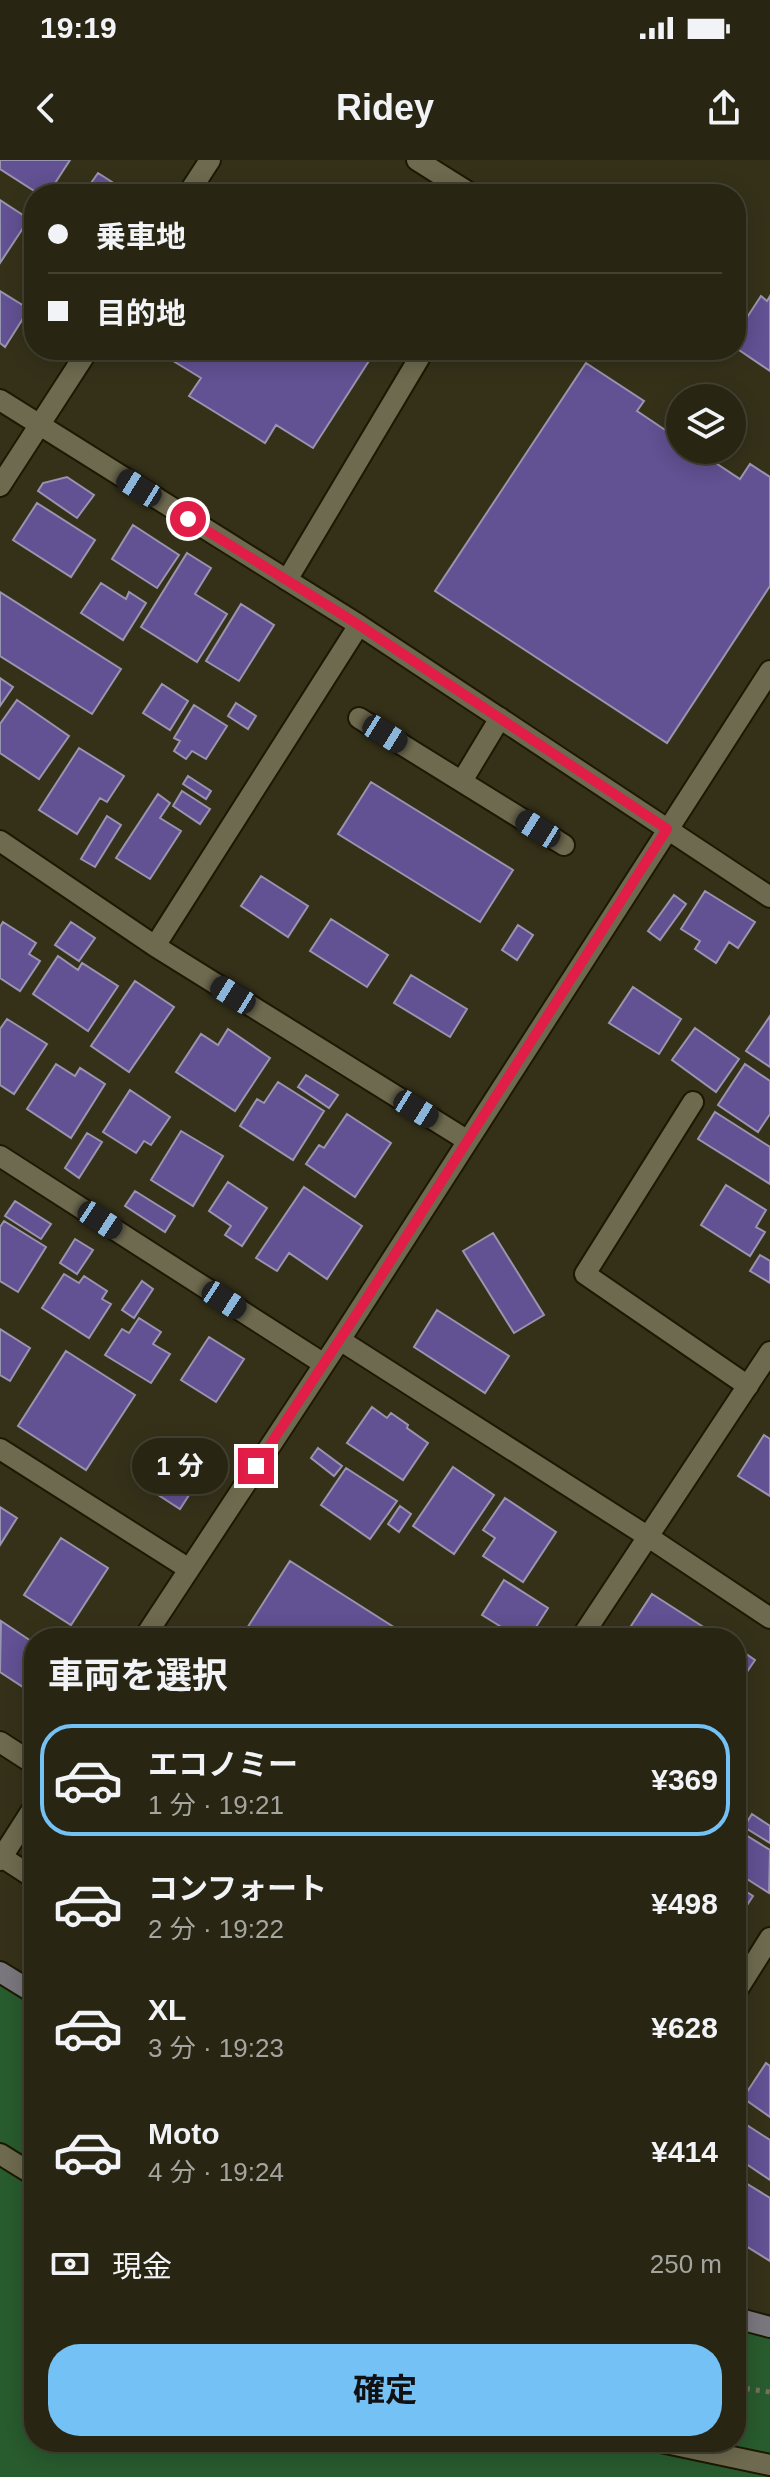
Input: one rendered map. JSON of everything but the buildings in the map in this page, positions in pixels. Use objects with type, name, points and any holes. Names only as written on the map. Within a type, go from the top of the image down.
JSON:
[{"type":"street","points":[[194,184],[210,160]]},
{"type":"street","points":[[417,160],[455,184]]},
{"type":"street","points":[[0,486],[82,360]]},
{"type":"street","points":[[287,580],[418,360]]},
{"type":"street","points":[[0,400],[359,625],[770,897]]},
{"type":"street","points":[[155,946],[359,625]]},
{"type":"street","points":[[151,1628],[340,1340],[770,671]]},
{"type":"street","points":[[359,718],[564,845]]},
{"type":"street","points":[[462,781],[500,718]]},
{"type":"street","points":[[0,841],[155,946],[468,1141]]},
{"type":"street","points":[[693,1102],[585,1274],[748,1386]]},
{"type":"street","points":[[0,1156],[324,1364]]},
{"type":"street","points":[[340,1340],[770,1618]]},
{"type":"street","points":[[587,1628],[770,1352]]},
{"type":"street","points":[[0,1449],[189,1569]]},
{"type":"street","points":[[0,1742],[24,1758]]},
{"type":"street","points":[[24,1823],[1,1859],[24,1872]]},
{"type":"street","points":[[746,1976],[770,1938]]},
{"type":"street","points":[[0,1972],[24,1987]]},
{"type":"street","points":[[0,2154],[24,2169]]},
{"type":"street","points":[[746,2321],[770,2327]]},
{"type":"street","points":[[708,2452],[770,2465]]},
{"type":"path","points":[[746,2388],[770,2392]]},
{"type":"green space","points":[[0,1972],[24,1987],[24,2452],[746,2452],[746,2321],[770,2327],[770,2477],[0,2477]]},
{"type":"route","points":[[188,519],[359,625],[667,829],[256,1466]]}]
